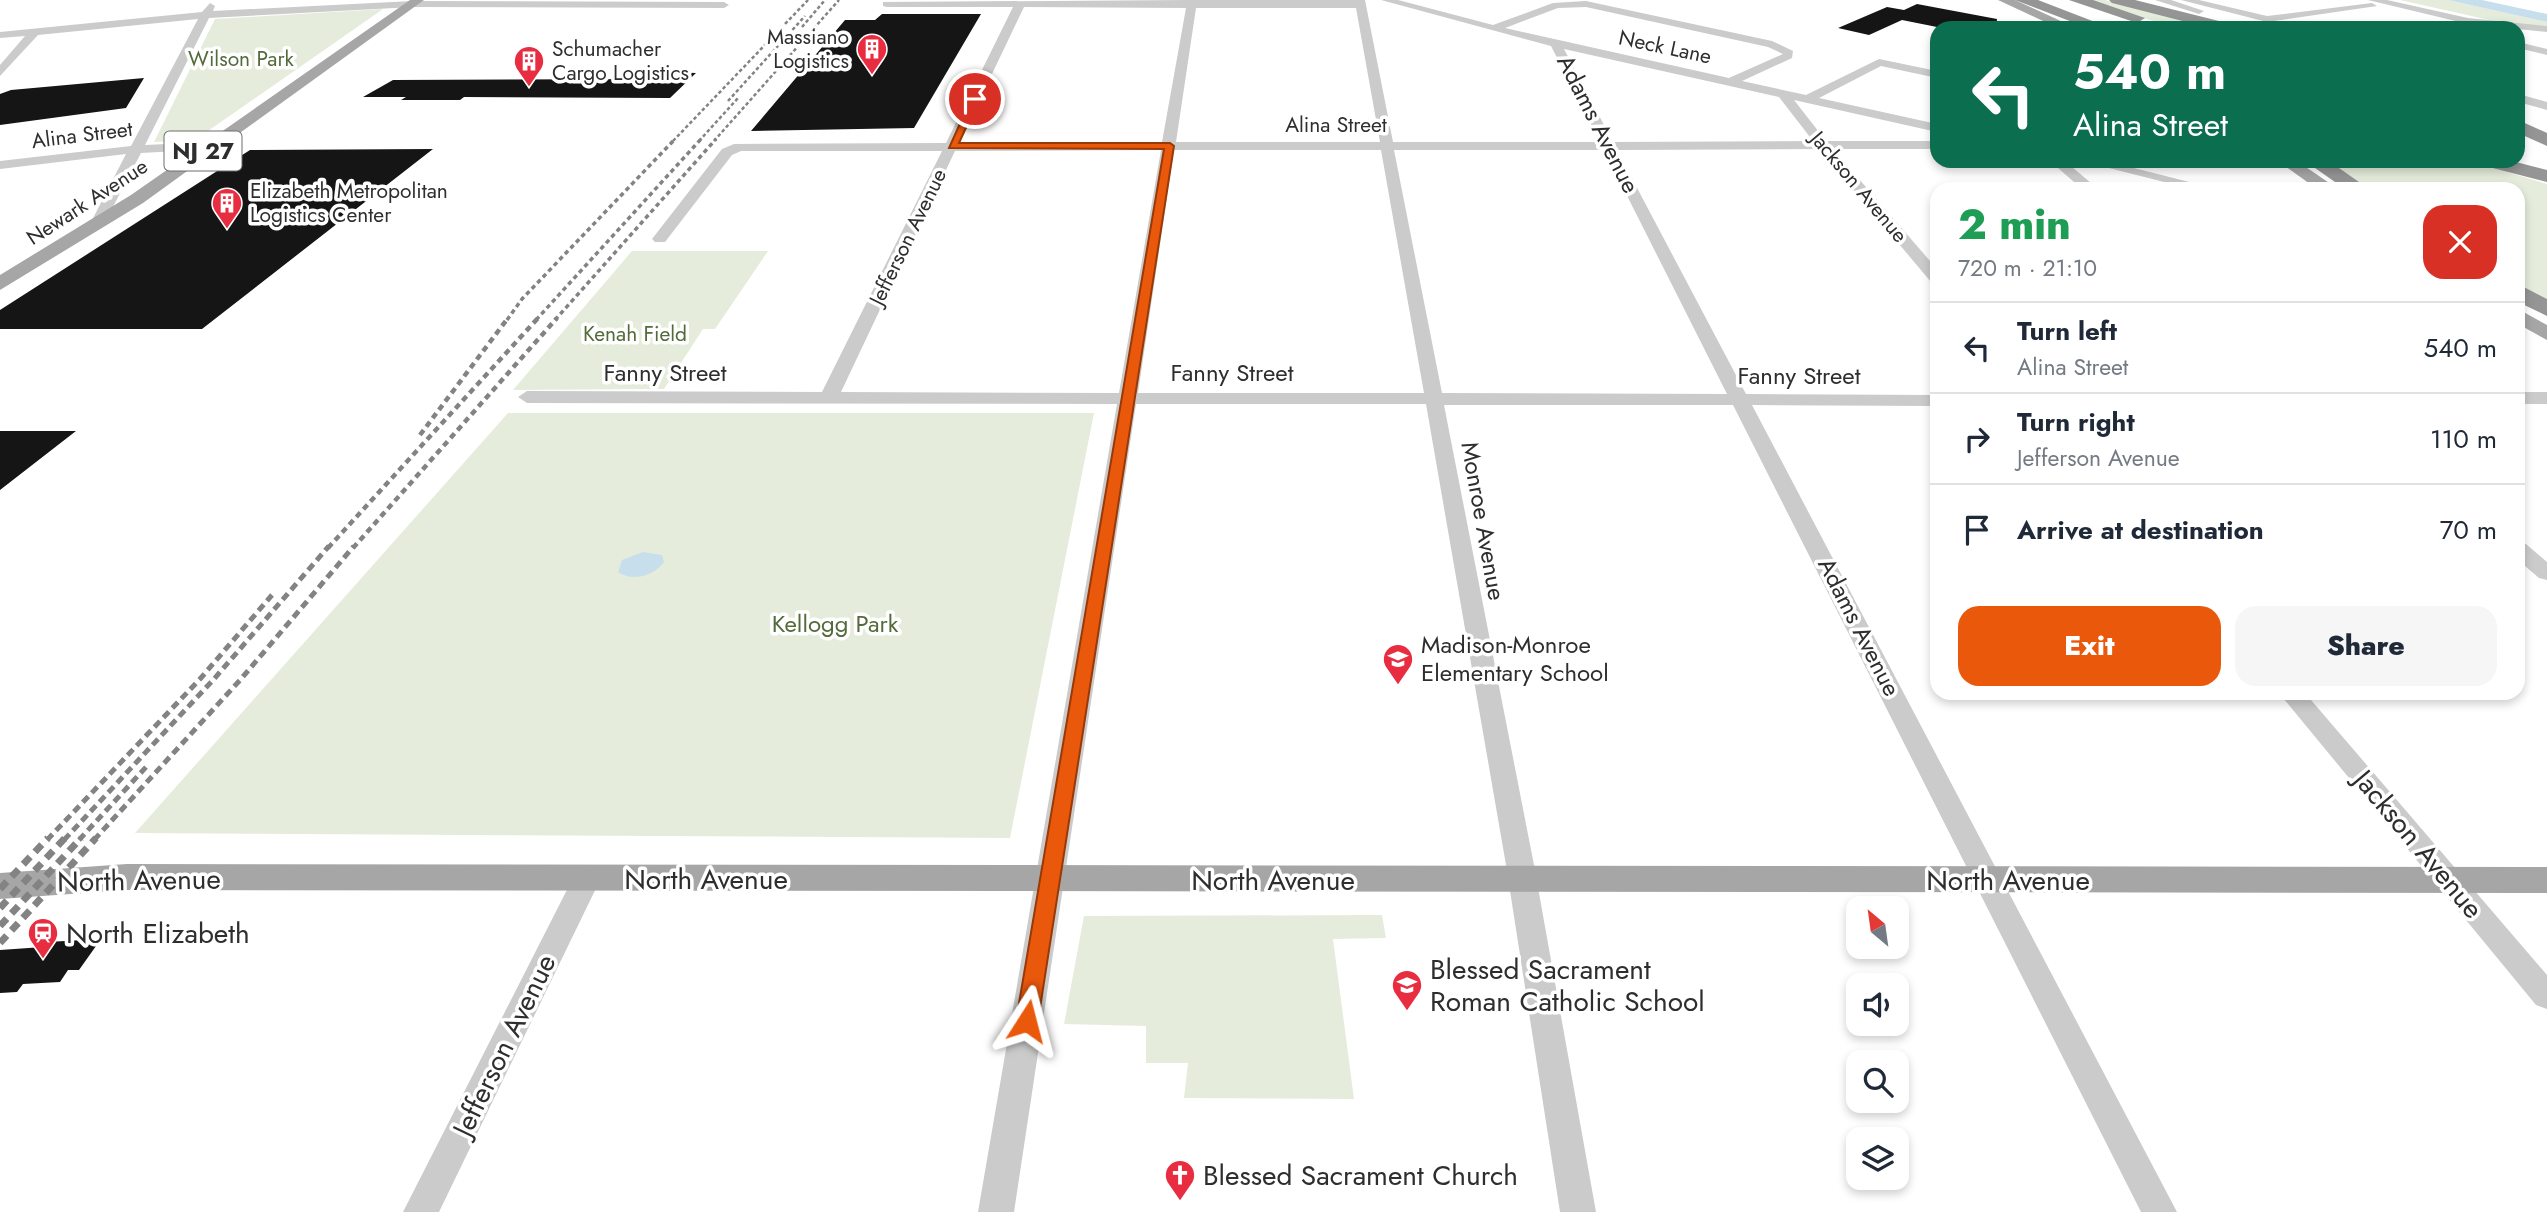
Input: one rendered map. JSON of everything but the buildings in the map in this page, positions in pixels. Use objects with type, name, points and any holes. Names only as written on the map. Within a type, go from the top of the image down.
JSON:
[{"type":"highway","points":[[2023,0],[2064,21]]},
{"type":"highway","points":[[2049,0],[2107,21]]},
{"type":"highway","points":[[2055,0],[2123,21]]},
{"type":"highway","points":[[2077,0],[2146,21]]},
{"type":"highway","points":[[2125,2],[2201,21]]},
{"type":"highway","points":[[2525,121],[2547,130]]},
{"type":"highway","points":[[2525,130],[2547,140]]},
{"type":"highway","points":[[2525,151],[2547,161]]},
{"type":"highway","points":[[2525,165],[2547,176]]},
{"type":"highway","points":[[2326,168],[2348,182]]},
{"type":"highway","points":[[2516,168],[2547,176]]},
{"type":"highway","points":[[2525,295],[2547,309]]},
{"type":"main road","points":[[2004,0],[2062,21]]},
{"type":"main road","name":"Newark Avenue","points":[[0,284],[97,224],[411,5]]},
{"type":"main road","points":[[2297,168],[2318,182]]},
{"type":"main road","points":[[2525,320],[2547,334]]},
{"type":"main road","name":"North Avenue","points":[[0,886],[127,877],[1050,881],[2547,880]]},
{"type":"street","name":"Neck Lane","points":[[1386,0],[1556,44],[1930,126]]},
{"type":"street","points":[[2160,0],[2237,21]]},
{"type":"street","points":[[2186,0],[2271,19],[2372,2],[2428,21]]},
{"type":"street","points":[[2349,0],[2372,2],[2459,21]]},
{"type":"street","points":[[97,224],[212,2]]},
{"type":"street","points":[[887,5],[1021,2],[1360,3]]},
{"type":"street","name":"Jefferson Avenue","points":[[829,397],[1021,2]]},
{"type":"street","points":[[996,1212],[1170,146],[1191,2]]},
{"type":"street","name":"Monroe Avenue","points":[[1360,3],[1522,880],[1578,1212]]},
{"type":"street","points":[[1494,28],[1557,5],[1586,4],[1772,44],[1789,53],[1788,57],[1731,82]]},
{"type":"street","points":[[0,36],[204,15],[411,5],[724,5]]},
{"type":"street","points":[[2525,28],[2547,29]]},
{"type":"street","points":[[0,72],[34,32]]},
{"type":"street","points":[[2525,38],[2547,41]]},
{"type":"street","name":"Adams Avenue","points":[[1556,44],[2159,1212]]},
{"type":"street","points":[[2525,47],[2547,52]]},
{"type":"street","points":[[1808,99],[1879,62],[1930,73]]},
{"type":"street","name":"Jackson Avenue","points":[[1783,94],[1824,147],[1930,271]]},
{"type":"street","points":[[2525,95],[2547,96]]},
{"type":"street","points":[[2525,98],[2547,106]]},
{"type":"street","name":"Alina Street","points":[[660,239],[727,152],[734,148],[1930,145]]},
{"type":"street","name":"Alina Street","points":[[0,165],[136,149],[210,146]]},
{"type":"street","points":[[2066,168],[2082,182]]},
{"type":"street","points":[[2118,168],[2180,182]]},
{"type":"street","name":"Fanny Street","points":[[527,397],[1930,400]]},
{"type":"street","points":[[2525,398],[2547,398]]},
{"type":"street","points":[[2525,555],[2547,573]]},
{"type":"street","name":"Jackson Avenue","points":[[2297,700],[2547,996]]},
{"type":"street","name":"Jefferson Avenue","points":[[421,1212],[587,878]]},
{"type":"green space","points":[[2084,0],[2105,0],[2188,21],[2154,21]]},
{"type":"green space","points":[[2400,0],[2448,0],[2547,22],[2547,26],[2525,24],[2525,21],[2494,21]]},
{"type":"green space","name":"Wilson Park","points":[[383,9],[195,140],[154,142],[215,19]]},
{"type":"green space","points":[[2334,168],[2494,168],[2547,184],[2547,303],[2525,289],[2525,182],[2356,182]]},
{"type":"green space","name":"Kenah Field","points":[[632,251],[768,251],[715,329],[703,329],[664,389],[513,390]]},
{"type":"green space","name":"Kellogg Park","points":[[508,413],[1094,413],[1010,838],[135,833]]},
{"type":"green space","points":[[1382,915],[1386,938],[1333,939],[1354,1099],[1184,1098],[1188,1063],[1146,1063],[1146,1026],[1064,1024],[1084,916]]},
{"type":"water","points":[[2448,0],[2482,0],[2547,14],[2547,22]]},
{"type":"water","points":[[643,552],[662,555],[664,562],[655,571],[642,576],[630,577],[618,572],[622,560]]},
{"type":"railway","points":[[673,141],[808,0]]},
{"type":"railway","points":[[802,27],[825,0]]},
{"type":"railway","points":[[714,141],[839,0]]},
{"type":"railway","points":[[728,101],[805,16]]},
{"type":"railway","points":[[699,141],[739,97]]},
{"type":"railway","points":[[507,320],[522,299],[675,139]]},
{"type":"railway","points":[[536,320],[701,139]]},
{"type":"railway","points":[[555,320],[716,139]]},
{"type":"railway","points":[[420,435],[508,318]]},
{"type":"railway","points":[[328,548],[538,318]]},
{"type":"railway","points":[[353,548],[557,318]]},
{"type":"railway","points":[[64,840],[214,679],[329,546]]},
{"type":"railway","points":[[94,840],[241,679],[354,546]]},
{"type":"railway","points":[[47,840],[200,679],[272,595]]},
{"type":"railway","points":[[79,840],[147,766]]},
{"type":"railway","points":[[0,889],[48,838]]},
{"type":"railway","points":[[0,908],[65,838]]},
{"type":"railway","points":[[0,926],[81,838]]},
{"type":"railway","points":[[0,943],[96,838]]},
{"type":"place","name":"Massiano Logistics","points":[[872,76]]},
{"type":"place","name":"Schumacher Cargo Logistics","points":[[529,88]]},
{"type":"place","name":"Elizabeth Metropolitan Logistics Center","points":[[227,230]]},
{"type":"place","name":"Madison-Monroe Elementary School","points":[[1398,686]]},
{"type":"place","name":"North Elizabeth","points":[[43,960]]},
{"type":"place","name":"Blessed Sacrament Roman Catholic School","points":[[1407,1012]]},
{"type":"place","name":"Blessed Sacrament Church","points":[[1180,1202]]},
{"type":"route","points":[[975,99],[953,146],[1170,146],[1027,1021]]}]
